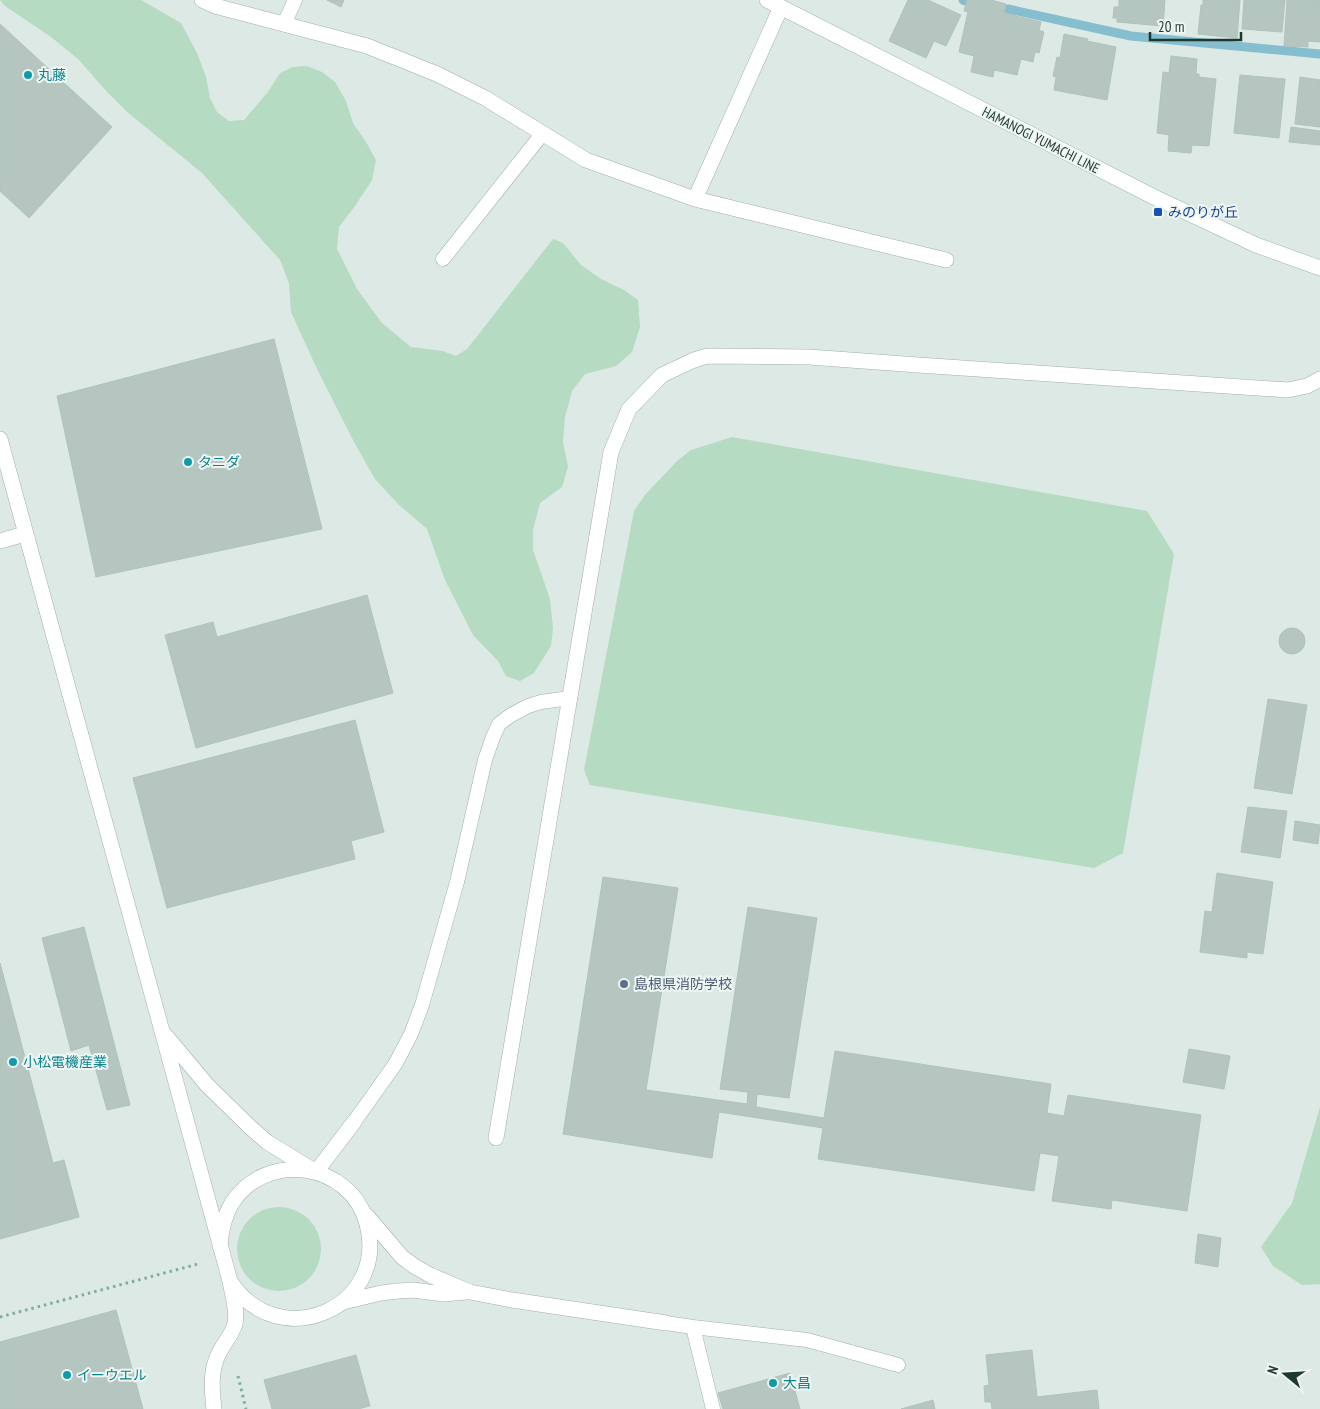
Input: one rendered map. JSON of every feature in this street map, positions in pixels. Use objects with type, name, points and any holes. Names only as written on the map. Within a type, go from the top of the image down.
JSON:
[{"type":"street","points":[[202,0],[215,6],[367,46],[437,74],[485,98],[586,160],[695,199],[946,260]]},
{"type":"street","name":"HAMANOGI YUMACHI LINE","points":[[767,0],[1154,197],[1256,245],[1320,268]]},
{"type":"street","points":[[695,199],[781,8]]},
{"type":"street","points":[[496,1138],[611,452],[629,409],[662,376],[694,360],[707,356],[809,357],[1288,390],[1307,386],[1320,379]]},
{"type":"street","points":[[0,439],[230,1281],[235,1324],[214,1366],[212,1381],[214,1409]]},
{"type":"street","points":[[0,540],[25,534]]},
{"type":"street","points":[[162,1031],[207,1084],[250,1127],[267,1142],[316,1172],[330,1177],[342,1186],[402,1257],[430,1275],[470,1292],[521,1302],[666,1323]]},
{"type":"street","points":[[316,1172],[354,1122]]},
{"type":"street","points":[[220,1246],[222,1228],[228,1211],[238,1196],[250,1184],[278,1171],[293,1169],[316,1172]]},
{"type":"street","points":[[230,1281],[241,1296],[255,1307],[271,1315],[298,1318],[316,1316],[333,1308],[348,1297],[358,1283],[368,1262],[370,1239],[361,1209]]},
{"type":"street","points":[[340,1303],[398,1290],[444,1294],[470,1292]]},
{"type":"lane","points":[[284,24],[295,0]]},
{"type":"lane","points":[[443,259],[543,133]]},
{"type":"lane","points":[[354,1122],[396,1063],[411,1034],[422,1005],[457,882],[492,737],[500,724],[510,715],[528,706],[570,698]]},
{"type":"lane","points":[[666,1323],[807,1340],[898,1366]]},
{"type":"lane","points":[[693,1327],[713,1409]]},
{"type":"path","points":[[0,1316],[198,1264]]},
{"type":"path","points":[[237,1372],[246,1409]]},
{"type":"green space","points":[[0,0],[141,0],[181,23],[197,53],[206,77],[210,98],[217,112],[229,121],[244,120],[268,92],[280,73],[293,67],[307,66],[322,72],[335,82],[346,101],[353,123],[376,160],[372,180],[339,227],[337,249],[357,289],[382,323],[411,347],[443,351],[456,356],[467,349],[553,239],[563,243],[581,265],[638,300],[640,327],[632,352],[616,366],[585,374],[572,391],[565,417],[563,442],[568,467],[562,487],[540,503],[533,530],[533,550],[550,599],[553,628],[551,646],[534,673],[520,681],[506,676],[498,661],[473,635],[445,580],[427,529],[398,504],[375,479],[317,369],[291,312],[289,283],[280,260],[202,173],[126,111],[78,59],[51,37],[5,6]]},
{"type":"green space","points":[[732,437],[1147,511],[1174,554],[1123,853],[1094,868],[590,785],[584,770],[634,511],[645,495],[677,461],[691,450]]},
{"type":"green space","points":[[1320,1107],[1320,1284],[1302,1285],[1273,1266],[1261,1247],[1292,1203]]},
{"type":"green space","points":[[279,1207],[295,1210],[309,1219],[318,1233],[321,1249],[318,1265],[309,1279],[295,1288],[279,1291],[263,1288],[249,1279],[240,1265],[237,1249],[240,1233],[249,1219],[263,1210]]},
{"type":"building","points":[[327,0],[344,0],[341,7]]},
{"type":"building","points":[[908,0],[928,0],[961,15],[946,46],[934,41],[926,58],[889,41]]},
{"type":"building","points":[[967,0],[991,0],[1006,4],[1004,13],[1041,22],[1039,30],[1044,32],[1039,53],[1035,52],[1033,62],[1021,59],[1017,75],[994,70],[993,77],[971,72],[974,56],[959,52],[968,12],[964,11]]},
{"type":"building","points":[[1119,0],[1165,0],[1163,26],[1117,22],[1117,18],[1113,18],[1114,7],[1119,7]]},
{"type":"building","points":[[1203,0],[1240,0],[1237,38],[1198,34]]},
{"type":"building","points":[[1244,0],[1285,0],[1282,32],[1242,29]]},
{"type":"building","points":[[1287,0],[1320,0],[1320,42],[1308,41],[1308,47],[1284,46]]},
{"type":"building","name":"丸藤","points":[[0,24],[112,127],[29,218],[0,191]]},
{"type":"building","points":[[1064,34],[1116,47],[1107,100],[1054,90],[1056,77],[1053,76],[1057,57],[1060,58]]},
{"type":"building","points":[[1171,56],[1197,59],[1196,74],[1199,74],[1199,77],[1216,79],[1209,146],[1192,145],[1191,153],[1168,151],[1169,135],[1157,133],[1163,72],[1169,73]]},
{"type":"building","points":[[1240,75],[1285,79],[1279,138],[1234,133]]},
{"type":"building","points":[[1300,77],[1320,80],[1320,127],[1295,124]]},
{"type":"building","points":[[1291,127],[1320,131],[1320,145],[1289,142]]},
{"type":"building","name":"タニダ","points":[[274,339],[322,529],[96,577],[57,396]]},
{"type":"building","points":[[367,595],[393,693],[196,748],[165,635],[213,622],[217,637]]},
{"type":"building","points":[[1292,628],[1301,632],[1305,641],[1301,650],[1292,654],[1283,650],[1279,641],[1283,632]]},
{"type":"building","points":[[1268,699],[1307,705],[1292,794],[1254,788]]},
{"type":"building","points":[[355,720],[384,832],[351,841],[355,859],[167,908],[133,778]]},
{"type":"building","points":[[1248,807],[1287,811],[1280,858],[1241,852]]},
{"type":"building","points":[[1295,821],[1320,825],[1318,844],[1293,840]]},
{"type":"building","points":[[1217,873],[1273,882],[1263,954],[1247,952],[1247,958],[1200,952],[1205,911],[1212,912]]},
{"type":"building","name":"島根県消防学校","points":[[603,877],[678,888],[646,1090],[747,1104],[748,1092],[720,1089],[748,907],[817,918],[789,1098],[757,1094],[756,1107],[824,1118],[835,1051],[1051,1084],[1047,1113],[1064,1116],[1068,1095],[1201,1115],[1187,1211],[1112,1200],[1111,1209],[1052,1201],[1059,1156],[1040,1153],[1034,1191],[818,1159],[823,1128],[719,1112],[712,1158],[563,1134]]},
{"type":"building","points":[[84,927],[130,1105],[107,1110],[89,1045],[71,1051],[42,938]]},
{"type":"building","name":"小松電機産業","points":[[0,963],[53,1163],[64,1160],[79,1217],[0,1239]]},
{"type":"building","points":[[1189,1049],[1230,1056],[1224,1089],[1183,1082]]},
{"type":"building","points":[[1198,1234],[1221,1238],[1218,1267],[1195,1263]]},
{"type":"building","name":"イーウエル","points":[[116,1310],[143,1409],[0,1409],[0,1342]]},
{"type":"building","points":[[1032,1350],[1037,1397],[1097,1390],[1099,1409],[992,1409],[991,1402],[985,1402],[984,1386],[989,1385],[986,1355]]},
{"type":"building","points":[[356,1355],[370,1406],[358,1409],[272,1409],[264,1380]]},
{"type":"building","name":"大昌","points":[[790,1373],[800,1409],[723,1409],[718,1393]]},
{"type":"building","points":[[933,1400],[935,1409],[901,1409]]},
{"type":"waterway","points":[[1008,9],[1131,36],[1320,54]]},
{"type":"place","name":"丸藤","points":[[28,75]]},
{"type":"place","name":"みのりが丘","points":[[1158,212]]},
{"type":"place","name":"タニダ","points":[[188,462]]},
{"type":"place","name":"島根県消防学校","points":[[624,984]]},
{"type":"place","name":"小松電機産業","points":[[13,1062]]},
{"type":"place","name":"イーウエル","points":[[67,1375]]},
{"type":"place","name":"大昌","points":[[773,1383]]}]
